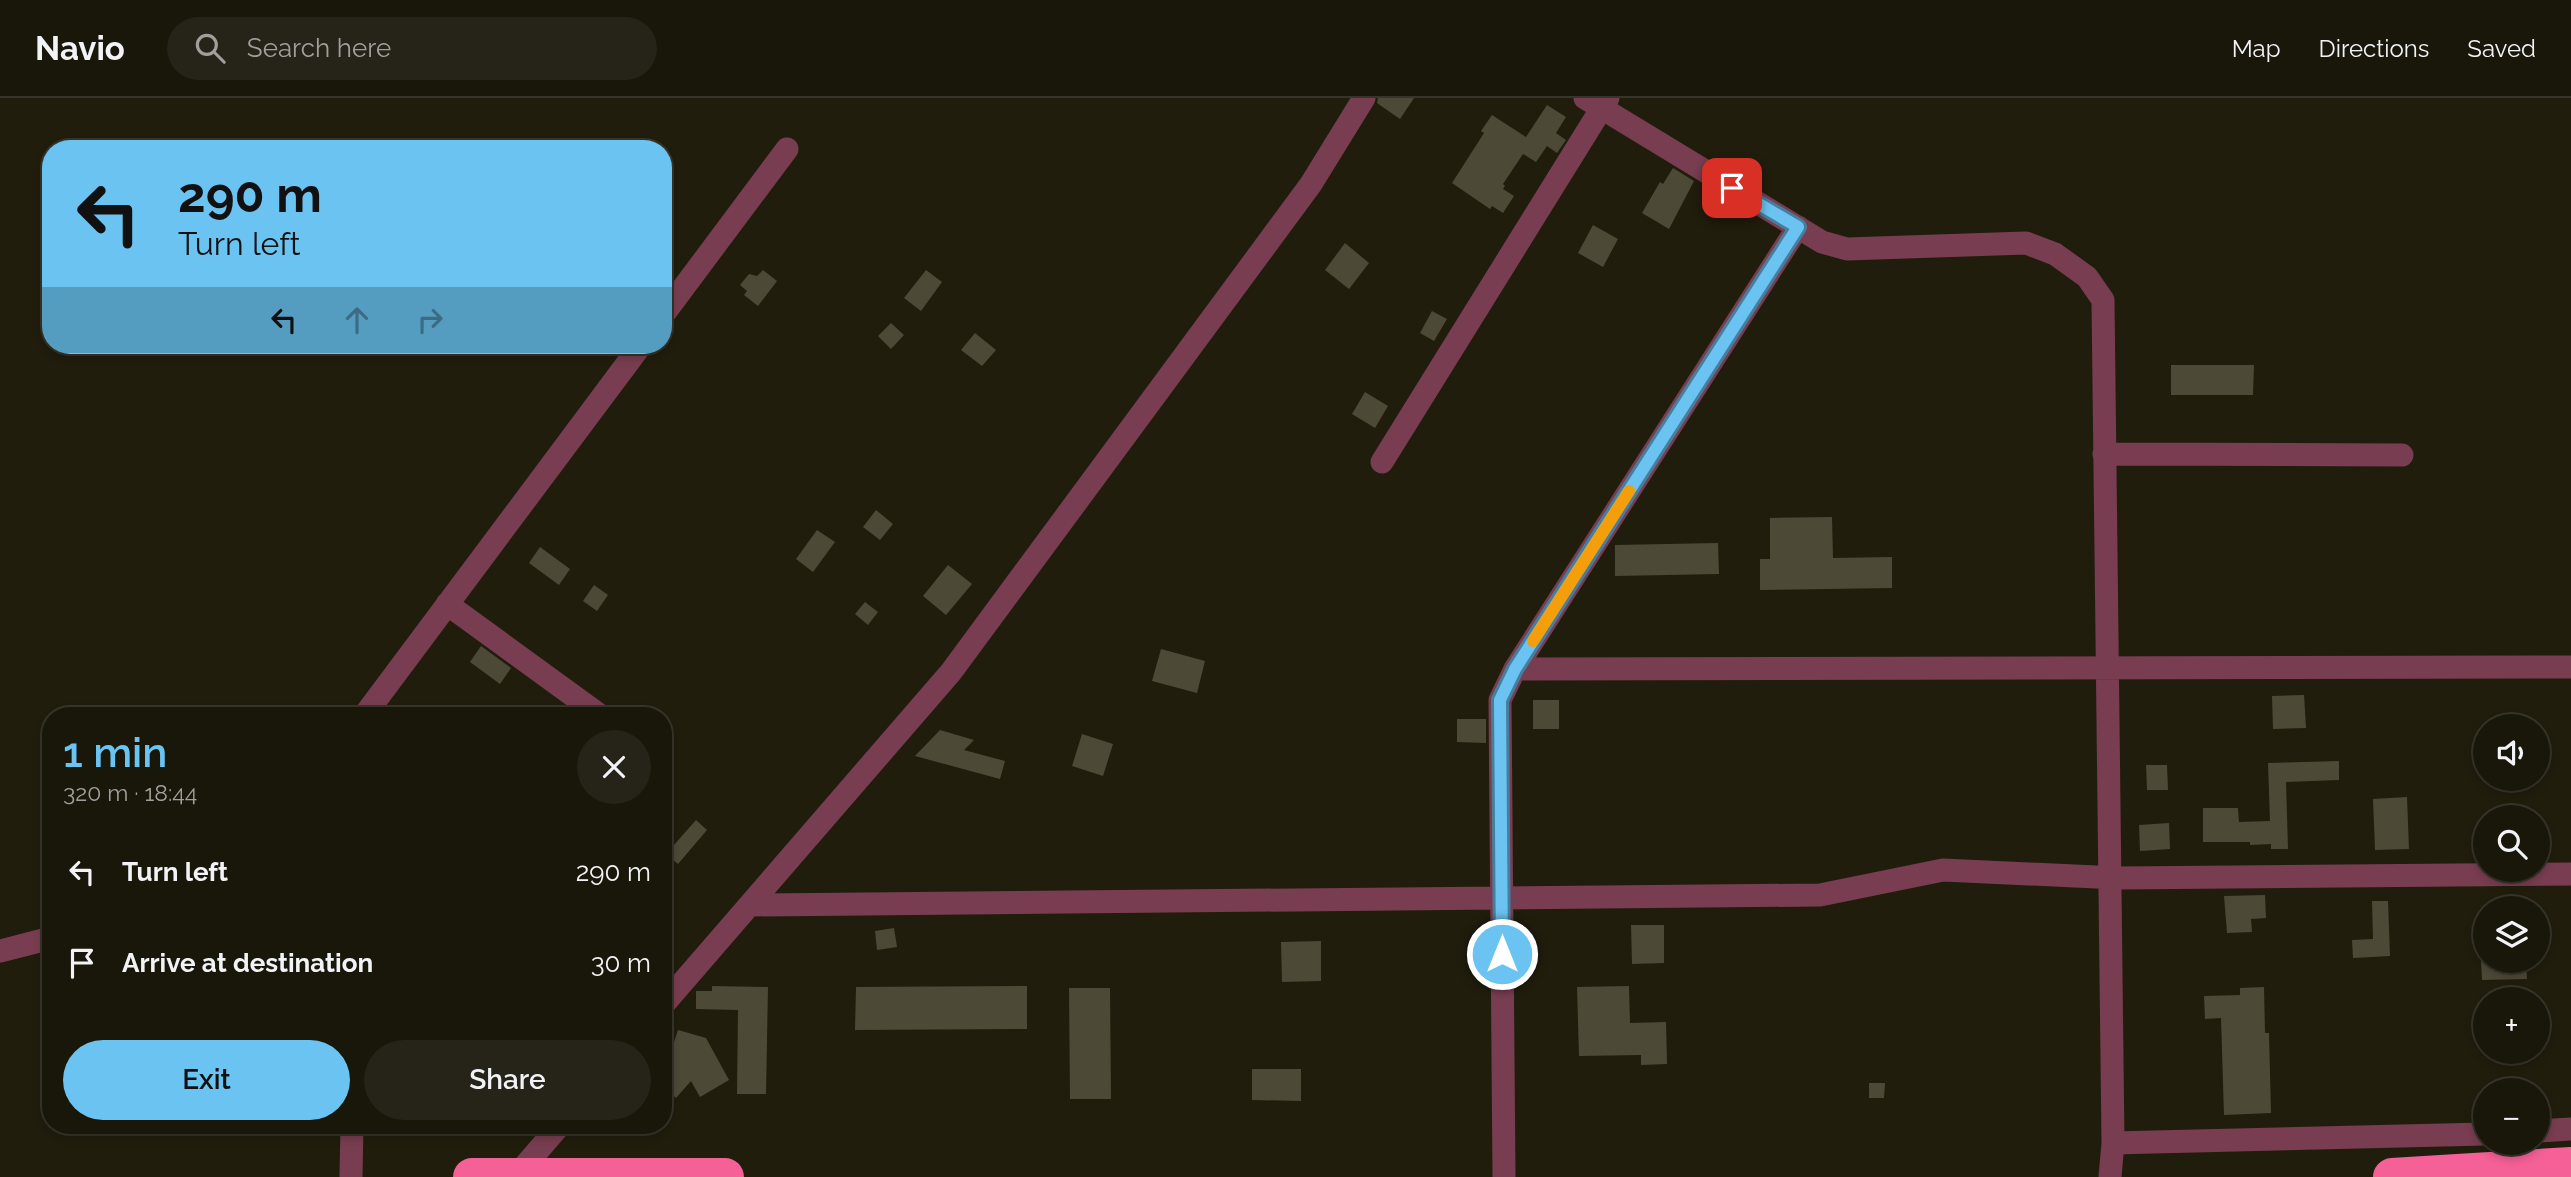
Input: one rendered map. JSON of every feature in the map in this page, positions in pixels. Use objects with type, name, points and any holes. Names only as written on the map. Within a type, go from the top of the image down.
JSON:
[{"type":"highway","points":[[2392,1177],[2571,1166]]},
{"type":"highway","points":[[472,1177],[725,1177]]},
{"type":"street","points":[[672,996],[951,672],[1311,184],[1364,98]]},
{"type":"street","points":[[1382,462],[1598,101],[1822,242],[1847,249],[2026,243],[2055,254],[2087,277],[2103,300],[2105,667],[2113,1143],[2110,1177]]},
{"type":"street","points":[[672,303],[787,149]]},
{"type":"street","points":[[1504,1177],[1500,700],[1515,669],[1798,227]]},
{"type":"street","points":[[371,707],[634,354]]},
{"type":"street","points":[[2104,454],[2402,455]]},
{"type":"street","points":[[447,604],[589,707]]},
{"type":"street","points":[[1515,669],[2571,667]]},
{"type":"street","points":[[750,905],[1821,895],[1943,870],[2108,877],[2571,874]]},
{"type":"street","points":[[0,951],[42,940]]},
{"type":"street","points":[[2550,1130],[2571,1129]]},
{"type":"street","points":[[351,1177],[352,1134]]},
{"type":"street","points":[[516,1176],[552,1134]]},
{"type":"street","points":[[2113,1143],[2473,1134]]},
{"type":"building","points":[[1378,98],[1414,98],[1400,119],[1377,103]]},
{"type":"building","points":[[1547,105],[1566,117],[1556,133],[1566,140],[1557,153],[1547,146],[1536,162],[1523,154],[1503,184],[1503,189],[1514,196],[1503,213],[1492,206],[1490,209],[1452,183],[1484,133],[1481,131],[1492,115],[1526,137]]},
{"type":"building","points":[[1673,168],[1694,181],[1669,229],[1642,213],[1660,182],[1663,184]]},
{"type":"building","points":[[1593,225],[1618,239],[1603,267],[1578,253]]},
{"type":"building","points":[[1345,243],[1369,263],[1349,289],[1325,270]]},
{"type":"building","points":[[763,270],[777,281],[758,306],[744,295],[747,291],[740,285],[749,274],[757,276]]},
{"type":"building","points":[[926,270],[942,282],[921,311],[904,298]]},
{"type":"building","points":[[1432,311],[1447,319],[1434,341],[1420,333]]},
{"type":"building","points":[[891,323],[904,335],[891,349],[878,336]]},
{"type":"building","points":[[975,333],[996,350],[982,366],[961,350]]},
{"type":"building","points":[[2171,365],[2254,365],[2253,395],[2171,395]]},
{"type":"building","points":[[1365,392],[1388,406],[1375,428],[1352,414]]},
{"type":"building","points":[[876,510],[893,524],[880,540],[863,527]]},
{"type":"building","points":[[1832,517],[1833,558],[1892,557],[1892,588],[1760,590],[1760,559],[1770,559],[1770,518]]},
{"type":"building","points":[[817,530],[835,542],[813,572],[796,559]]},
{"type":"building","points":[[1718,543],[1719,574],[1615,576],[1615,545]]},
{"type":"building","points":[[540,547],[570,569],[559,585],[529,563]]},
{"type":"building","points":[[948,565],[972,584],[946,615],[923,596]]},
{"type":"building","points":[[594,585],[608,595],[597,611],[583,601]]},
{"type":"building","points":[[865,602],[878,612],[868,625],[855,614]]},
{"type":"building","points":[[481,646],[511,668],[500,684],[470,662]]},
{"type":"building","points":[[1161,649],[1205,661],[1197,693],[1152,681]]},
{"type":"building","points":[[2304,695],[2306,728],[2273,729],[2272,696]]},
{"type":"building","points":[[1533,700],[1559,700],[1559,729],[1533,729]]},
{"type":"building","points":[[1457,719],[1486,719],[1486,743],[1457,742]]},
{"type":"building","points":[[940,730],[974,740],[964,750],[1005,761],[1000,779],[915,756]]},
{"type":"building","points":[[1082,734],[1113,744],[1103,776],[1072,766]]},
{"type":"building","points":[[2339,761],[2339,780],[2286,782],[2288,849],[2271,849],[2271,844],[2250,845],[2250,842],[2203,842],[2203,808],[2238,808],[2239,822],[2270,821],[2268,763]]},
{"type":"building","points":[[2146,765],[2167,765],[2168,790],[2147,790]]},
{"type":"building","points":[[2407,797],[2409,849],[2375,850],[2373,799]]},
{"type":"building","points":[[696,820],[707,830],[678,864],[672,859],[672,847]]},
{"type":"building","points":[[2169,823],[2170,849],[2140,851],[2139,825]]},
{"type":"building","points":[[2265,895],[2266,918],[2251,919],[2252,932],[2227,933],[2224,896]]},
{"type":"building","points":[[2372,901],[2388,901],[2390,956],[2353,958],[2352,940],[2373,939]]},
{"type":"building","points":[[1631,925],[1664,925],[1664,963],[1632,964]]},
{"type":"building","points":[[894,928],[897,947],[877,950],[875,931]]},
{"type":"building","points":[[1321,941],[1321,981],[1282,982],[1281,942]]},
{"type":"building","points":[[2482,973],[2527,973],[2527,979],[2482,980]]},
{"type":"building","points":[[712,986],[768,987],[766,1094],[737,1094],[738,1010],[696,1009],[696,991],[712,991]]},
{"type":"building","points":[[1027,986],[1027,1029],[855,1030],[856,987]]},
{"type":"building","points":[[1629,986],[1630,1023],[1666,1022],[1667,1064],[1641,1065],[1641,1055],[1579,1056],[1577,987]]},
{"type":"building","points":[[2264,987],[2265,1033],[2269,1033],[2271,1113],[2224,1115],[2221,1018],[2205,1019],[2204,996],[2240,995],[2240,988]]},
{"type":"building","points":[[1069,988],[1110,988],[1111,1099],[1070,1099]]},
{"type":"building","points":[[678,1030],[706,1038],[729,1080],[700,1097],[691,1081],[676,1098],[672,1094],[674,1042]]},
{"type":"building","points":[[1252,1069],[1301,1069],[1301,1101],[1252,1100]]},
{"type":"building","points":[[1869,1083],[1885,1083],[1884,1098],[1869,1098]]},
{"type":"slow traffic","points":[[1533,641],[1629,491]]},
{"type":"route","points":[[1502,954],[1500,700],[1515,669],[1798,227],[1732,188]]}]
